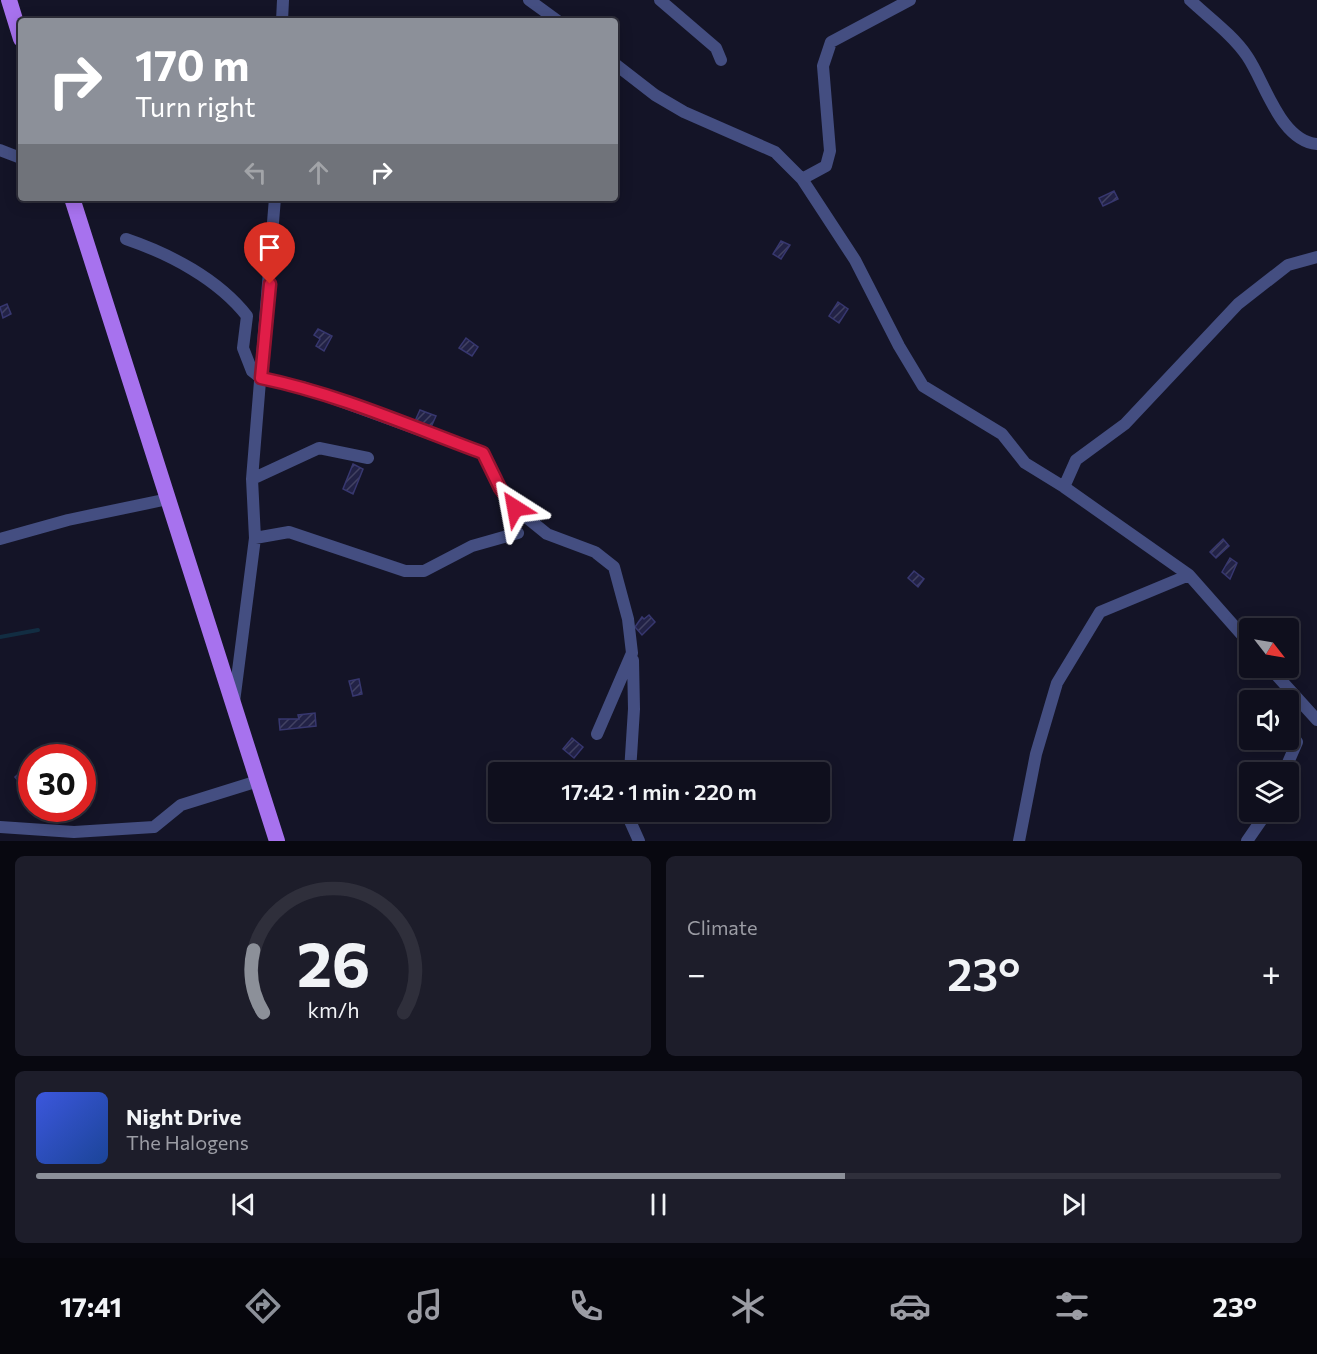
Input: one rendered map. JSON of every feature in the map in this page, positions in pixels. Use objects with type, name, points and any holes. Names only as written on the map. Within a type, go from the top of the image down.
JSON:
[{"type":"main road","points":[[9,0],[18,29]]},
{"type":"main road","points":[[73,201],[277,841]]},
{"type":"street","points":[[282,18],[283,0]]},
{"type":"street","points":[[529,0],[554,18]]},
{"type":"street","points":[[660,0],[716,48],[721,60]]},
{"type":"street","points":[[802,179],[826,166],[830,151],[823,66],[831,42],[910,0]]},
{"type":"street","points":[[1190,0],[1246,54],[1279,117],[1307,143],[1317,144]]},
{"type":"street","points":[[618,66],[655,95],[684,112],[775,152],[802,179],[855,260],[899,346],[923,386],[1002,434],[1025,463],[1064,487],[1189,575],[1239,632]]},
{"type":"street","points":[[0,150],[18,157]]},
{"type":"street","points":[[234,703],[255,538],[252,479],[275,201]]},
{"type":"street","points":[[126,240],[162,252],[235,300],[248,315],[243,348],[252,371],[261,378],[333,397],[483,453],[500,488],[515,508],[547,534],[595,552],[614,567],[628,619],[632,653],[634,709],[631,762]]},
{"type":"street","points":[[1064,487],[1076,460],[1125,424],[1238,304],[1288,265],[1317,257]]},
{"type":"street","points":[[252,479],[319,448],[368,459]]},
{"type":"street","points":[[0,539],[68,520],[168,499]]},
{"type":"street","points":[[255,538],[289,532],[405,571],[424,571],[472,546],[518,533]]},
{"type":"street","points":[[1019,841],[1036,754],[1057,683],[1100,612],[1189,575]]},
{"type":"street","points":[[597,734],[632,653]]},
{"type":"street","points":[[1279,678],[1317,720]]},
{"type":"street","points":[[0,827],[74,832],[154,827],[181,805],[258,781]]},
{"type":"street","points":[[630,822],[639,841]]},
{"type":"street","points":[[1247,841],[1259,822]]},
{"type":"building","points":[[1114,191],[1118,199],[1103,206],[1099,198]]},
{"type":"building","points":[[781,241],[790,245],[781,259],[773,254]]},
{"type":"building","points":[[838,302],[848,309],[839,323],[829,316]]},
{"type":"building","points":[[7,304],[11,314],[3,318],[0,307]]},
{"type":"building","points":[[318,329],[332,336],[324,351],[316,346],[320,339],[314,335]]},
{"type":"building","points":[[466,338],[478,347],[472,356],[459,348]]},
{"type":"building","points":[[420,410],[436,416],[431,427],[415,421]]},
{"type":"building","points":[[353,464],[363,469],[353,494],[343,489]]},
{"type":"building","points":[[1223,539],[1229,546],[1216,558],[1210,552]]},
{"type":"building","points":[[1230,558],[1237,563],[1230,579],[1222,572]]},
{"type":"building","points":[[914,571],[924,579],[918,587],[908,578]]},
{"type":"building","points":[[649,615],[655,622],[642,635],[635,627],[642,617],[644,619]]},
{"type":"building","points":[[359,679],[362,694],[353,696],[349,681]]},
{"type":"building","points":[[315,713],[316,726],[280,730],[279,719],[299,719],[298,715]]},
{"type":"building","points":[[572,738],[583,747],[574,758],[563,749]]},
{"type":"waterway","points":[[0,637],[38,630]]},
{"type":"route","points":[[270,284],[261,378],[302,387],[363,407],[483,453],[500,488],[515,508]]}]
